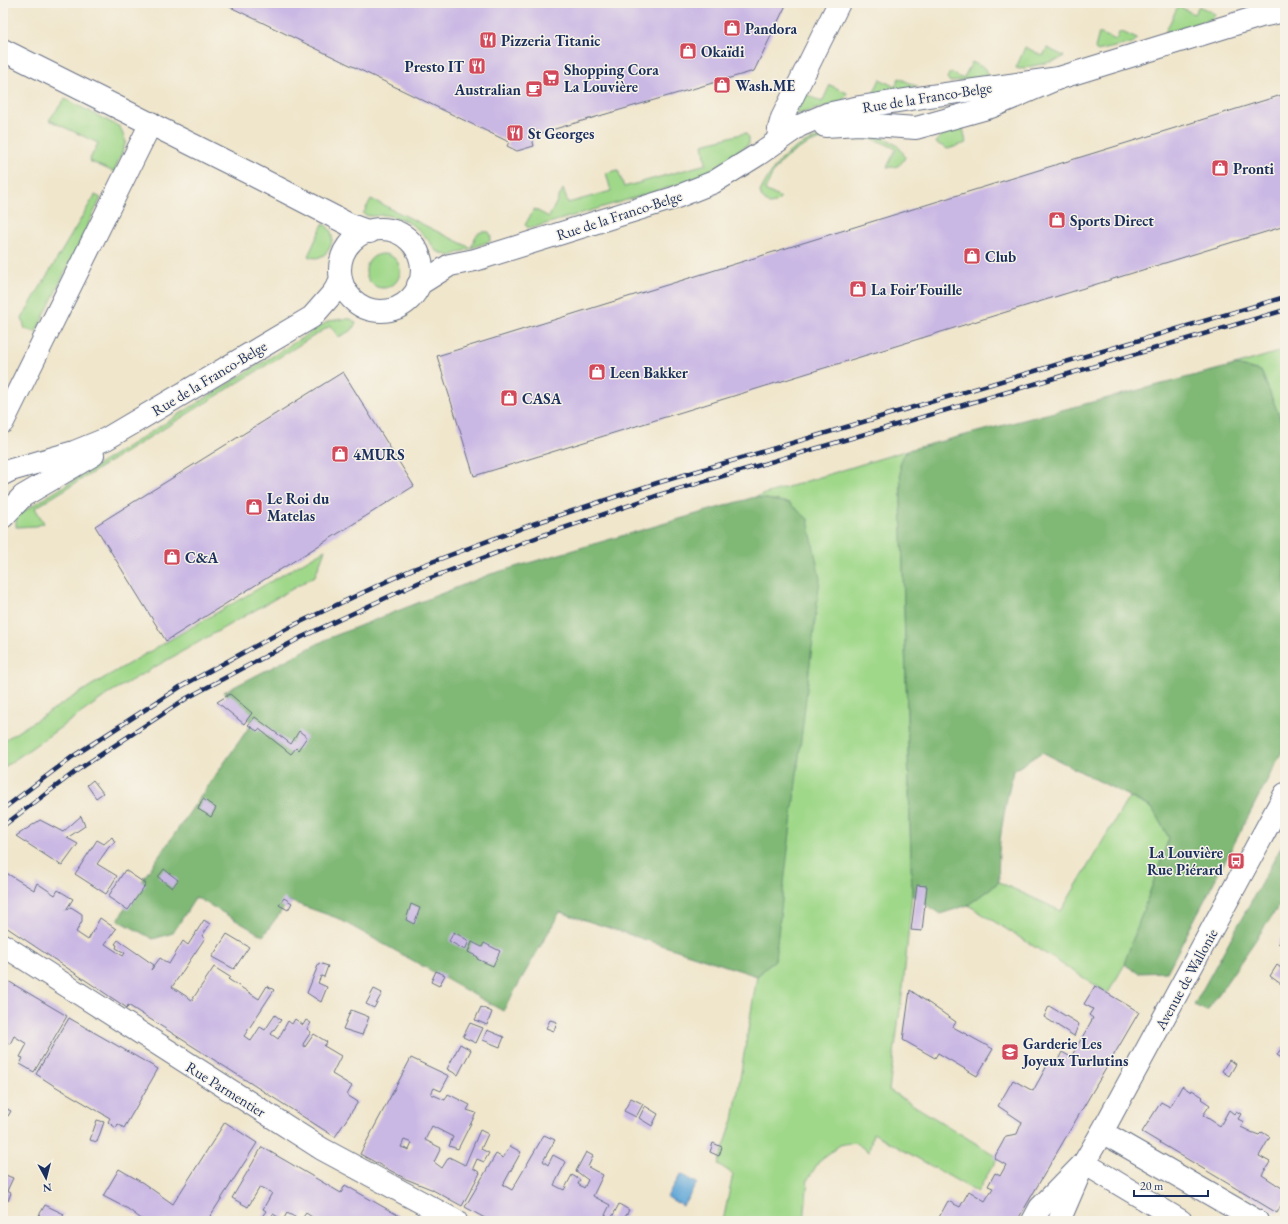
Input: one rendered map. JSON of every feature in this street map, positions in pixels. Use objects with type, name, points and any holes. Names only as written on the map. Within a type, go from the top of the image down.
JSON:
[{"type":"main road","points":[[778,141],[782,118],[839,3]]},
{"type":"main road","name":"Rue de la Franco-Belge","points":[[1261,16],[1278,3]]},
{"type":"main road","name":"Rue de la Franco-Belge","points":[[778,141],[811,130],[834,125],[859,124],[916,128],[991,107],[1059,78],[1261,16],[1285,11]]},
{"type":"main road","points":[[3,50],[151,123],[348,224],[370,232]]},
{"type":"main road","name":"Rue de la Franco-Belge","points":[[419,258],[433,263],[450,265],[482,258],[674,198],[714,182],[799,126],[828,114],[860,107],[1059,78]]},
{"type":"main road","points":[[916,128],[948,94]]},
{"type":"main road","points":[[3,422],[151,123]]},
{"type":"main road","name":"Rue de la Franco-Belge","points":[[377,230],[392,231],[405,238],[416,248],[419,258],[421,263],[421,278],[416,292],[405,303],[392,310],[377,311],[362,307],[350,298],[342,285],[340,270],[342,255],[350,243],[362,233],[377,230]]},
{"type":"main road","name":"Rue de la Franco-Belge","points":[[418,285],[450,265]]},
{"type":"main road","name":"Rue de la Franco-Belge","points":[[312,317],[333,293],[341,280]]},
{"type":"main road","name":"Rue de la Franco-Belge","points":[[3,474],[11,470],[74,452],[106,439],[312,317],[334,306],[356,302]]},
{"type":"main road","name":"Rue de la Franco-Belge","points":[[3,516],[23,496],[94,455],[106,439]]},
{"type":"main road","name":"Avenue de Wallonie","points":[[1084,1163],[1285,794]]},
{"type":"main road","name":"Rue Parmentier","points":[[3,945],[322,1149],[456,1221]]},
{"type":"main road","points":[[1102,1132],[1257,1221]]},
{"type":"main road","points":[[1033,1221],[1040,1208],[1084,1163]]},
{"type":"main road","points":[[1059,1221],[1084,1163]]},
{"type":"main road","points":[[1084,1163],[1181,1221]]},
{"type":"green space","points":[[1178,6],[1194,14],[1199,6],[1215,14],[1212,19],[1165,33]]},
{"type":"green space","points":[[1120,31],[1137,39],[1133,43],[1097,51],[1095,48],[1099,33],[1116,40]]},
{"type":"green space","points":[[1025,47],[1043,56],[1047,48],[1064,56],[1058,60],[1020,69],[1016,68]]},
{"type":"green space","points":[[972,62],[986,69],[988,74],[985,79],[950,82],[947,78],[950,72],[963,79]]},
{"type":"green space","points":[[899,78],[918,87],[873,94],[880,79],[895,87]]},
{"type":"green space","points":[[830,85],[847,93],[842,102],[795,115],[806,94],[822,102]]},
{"type":"green space","points":[[65,99],[120,127],[126,142],[114,172],[89,161],[98,143],[49,120]]},
{"type":"green space","points":[[962,123],[966,143],[948,149],[936,143],[943,130]]},
{"type":"green space","points":[[745,133],[749,137],[749,144],[707,173],[674,186],[532,228],[525,225],[534,209],[549,217],[563,189],[568,203],[611,191],[606,173],[618,170],[624,187],[706,164],[703,144]]},
{"type":"green space","points":[[831,133],[873,135],[883,138],[900,148],[905,157],[898,166],[887,167],[896,149],[892,147],[874,139],[861,136],[838,135],[826,138],[802,147],[782,161],[775,170],[765,190],[781,198],[776,203],[769,204],[762,198],[760,192],[767,179],[781,160],[806,142]]},
{"type":"green space","points":[[95,195],[101,198],[36,332],[25,329],[22,318]]},
{"type":"green space","points":[[371,199],[471,248],[478,233],[489,232],[491,236],[490,241],[450,256],[436,251],[426,237],[408,222],[384,215],[371,216],[363,214]]},
{"type":"green space","points":[[323,224],[329,228],[332,234],[330,247],[326,253],[321,256],[315,258],[308,256]]},
{"type":"green space","points":[[383,254],[395,259],[400,271],[395,283],[383,288],[371,283],[366,271],[371,259]]},
{"type":"green space","points":[[351,319],[356,323],[352,330],[339,337],[330,326],[35,508],[44,523],[36,526],[16,527],[16,520],[21,513],[329,321]]},
{"type":"green space","points":[[1285,350],[1285,430],[1261,371],[1235,365]]},
{"type":"green space","points":[[1235,365],[1261,371],[1285,430],[1285,746],[1167,972],[1138,973],[1124,964],[1169,838],[1152,808],[1042,752],[1013,771],[1000,840],[998,868],[999,882],[968,905],[940,914],[912,895],[900,461],[908,450]]},
{"type":"green space","points":[[908,450],[900,461],[912,895],[903,988],[889,1090],[998,1157],[977,1192],[873,1133],[869,1152],[854,1142],[840,1145],[820,1160],[808,1179],[804,1221],[723,1221],[733,1174],[718,1164],[733,1120],[757,976],[775,960],[789,503],[755,497]]},
{"type":"green space","points":[[755,497],[789,503],[808,519],[820,579],[775,960],[757,976],[560,912],[503,1011],[337,918],[289,901],[263,936],[196,897],[173,933],[153,939],[118,920],[141,882],[252,723],[224,692],[329,638],[491,574]]},
{"type":"green space","points":[[325,550],[315,576],[111,692],[3,768],[3,741],[92,685]]},
{"type":"green space","points":[[1129,797],[1152,808],[1169,838],[1125,964],[1108,993],[968,905],[999,882],[1061,911]]},
{"type":"green space","points":[[1285,840],[1285,897],[1207,1011],[1194,1005]]},
{"type":"water","points":[[681,1174],[697,1183],[683,1206],[667,1197]]},
{"type":"building","name":"Shopping Cora La Louvière","points":[[222,3],[787,3],[754,71],[534,135],[532,139],[534,146],[517,151],[507,146],[509,142]]},
{"type":"building","points":[[1285,94],[1285,226],[474,476],[437,356]]},
{"type":"building","points":[[343,372],[414,486],[166,641],[95,526]]},
{"type":"building","points":[[230,694],[252,713],[244,724],[217,702]]},
{"type":"building","points":[[255,717],[291,744],[299,731],[307,737],[298,750],[296,748],[291,754],[259,729],[257,731],[248,725]]},
{"type":"building","points":[[93,780],[103,793],[96,798],[87,785]]},
{"type":"building","points":[[203,799],[216,808],[211,817],[198,809]]},
{"type":"building","points":[[81,816],[85,826],[67,838],[78,844],[62,866],[16,836],[40,820],[63,832]]},
{"type":"building","points":[[112,837],[115,842],[109,847],[97,864],[117,876],[106,894],[75,874],[97,840],[104,844]]},
{"type":"building","points":[[164,869],[178,880],[172,888],[158,877]]},
{"type":"building","points":[[125,870],[146,884],[128,910],[108,897]]},
{"type":"building","points":[[3,871],[34,890],[37,883],[55,895],[58,890],[73,899],[66,910],[71,907],[82,914],[82,921],[76,932],[88,940],[100,918],[116,929],[105,944],[123,956],[125,953],[116,948],[117,945],[115,944],[118,940],[154,965],[151,970],[160,958],[169,964],[183,941],[188,945],[204,920],[210,924],[202,936],[205,938],[172,987],[192,1000],[214,967],[230,977],[228,979],[259,999],[267,986],[274,990],[244,1036],[251,1041],[260,1027],[265,1030],[275,1015],[281,1020],[271,1034],[278,1039],[288,1021],[292,1024],[295,1019],[303,1025],[306,1020],[311,1023],[307,1029],[311,1032],[303,1044],[305,1047],[314,1034],[327,1042],[324,1046],[341,1056],[332,1074],[352,1086],[347,1095],[358,1102],[335,1137],[128,1005],[127,1008],[3,925]]},
{"type":"building","points":[[917,885],[927,886],[922,931],[911,930]]},
{"type":"building","points":[[284,898],[292,903],[288,910],[279,905]]},
{"type":"building","points":[[411,904],[420,908],[414,924],[406,920]]},
{"type":"building","points":[[1285,931],[1285,947],[1278,943]]},
{"type":"building","points":[[454,932],[469,941],[465,950],[449,941]]},
{"type":"building","points":[[227,934],[249,947],[234,969],[212,957]]},
{"type":"building","points":[[472,942],[482,947],[484,943],[500,951],[493,966],[477,959],[478,957],[468,952]]},
{"type":"building","points":[[319,963],[328,966],[324,977],[321,976],[318,983],[327,987],[321,1002],[307,993]]},
{"type":"building","points":[[1277,965],[1285,971],[1285,987],[1270,976]]},
{"type":"building","points":[[436,971],[445,975],[439,986],[431,982]]},
{"type":"building","points":[[3,978],[67,1016],[34,1072],[20,1064],[23,1058],[20,1057],[27,1044],[14,1036],[10,1044],[3,1041]]},
{"type":"building","points":[[1095,986],[1139,1012],[1017,1221],[937,1221],[948,1201],[960,1207],[969,1191],[985,1201],[993,1188],[988,1186],[995,1173],[1000,1176],[1006,1165],[994,1158],[1006,1136],[1017,1134],[1022,1122],[998,1106],[1013,1080],[1033,1091],[1049,1062],[1055,1066],[1062,1052],[1071,1057],[1093,1018],[1089,1015],[1093,1009],[1084,1004]]},
{"type":"building","points":[[374,989],[382,993],[374,1008],[366,1004]]},
{"type":"building","points":[[910,990],[956,1022],[953,1027],[993,1049],[977,1076],[938,1053],[935,1058],[903,1040]]},
{"type":"building","points":[[1049,1006],[1079,1024],[1074,1036],[1044,1017]]},
{"type":"building","points":[[481,1007],[492,1012],[487,1025],[475,1020]]},
{"type":"building","points":[[351,1010],[369,1017],[362,1035],[343,1029]]},
{"type":"building","points":[[69,1018],[158,1069],[124,1128],[118,1124],[116,1128],[108,1122],[110,1118],[36,1074]]},
{"type":"building","points":[[550,1020],[557,1022],[554,1031],[546,1028]]},
{"type":"building","points":[[470,1023],[483,1028],[476,1043],[463,1037]]},
{"type":"building","points":[[487,1030],[504,1037],[500,1047],[483,1040]]},
{"type":"building","points":[[460,1044],[471,1050],[458,1075],[447,1069]]},
{"type":"building","points":[[1282,1047],[1285,1048],[1285,1060],[1277,1055]]},
{"type":"building","points":[[411,1058],[449,1076],[441,1091],[434,1088],[431,1094],[445,1100],[448,1094],[470,1105],[467,1110],[476,1113],[458,1149],[449,1146],[453,1137],[432,1126],[425,1140],[441,1148],[434,1162],[442,1168],[449,1157],[465,1165],[480,1130],[488,1134],[481,1149],[489,1153],[484,1162],[477,1159],[473,1168],[480,1173],[462,1206],[431,1189],[406,1179],[360,1154]],"holes":[[[404,1140],[412,1143],[409,1150],[401,1147]]]},
{"type":"building","points":[[1229,1060],[1236,1064],[1229,1076],[1222,1071]]},
{"type":"building","points":[[1182,1086],[1203,1097],[1201,1099],[1210,1105],[1203,1115],[1220,1126],[1229,1110],[1234,1114],[1236,1111],[1241,1114],[1238,1119],[1244,1122],[1241,1127],[1259,1135],[1262,1132],[1270,1137],[1259,1156],[1270,1162],[1262,1175],[1285,1190],[1285,1198],[1277,1213],[1142,1132],[1161,1102],[1170,1107]]},
{"type":"building","points":[[631,1098],[643,1104],[636,1117],[624,1111]]},
{"type":"building","points":[[645,1106],[658,1114],[652,1126],[639,1118]]},
{"type":"building","points":[[3,1107],[11,1111],[8,1116],[3,1114]]},
{"type":"building","points":[[97,1120],[104,1122],[97,1142],[90,1140]]},
{"type":"building","points":[[225,1122],[257,1143],[207,1221],[144,1221],[128,1209],[103,1196],[119,1169],[143,1183],[173,1204]]},
{"type":"building","points":[[544,1135],[555,1140],[543,1161],[548,1165],[553,1155],[566,1162],[554,1185],[564,1190],[572,1175],[580,1180],[578,1184],[584,1188],[588,1180],[576,1171],[586,1152],[593,1156],[588,1167],[603,1175],[593,1196],[610,1205],[605,1215],[611,1219],[619,1204],[629,1210],[623,1221],[490,1221],[465,1207],[496,1154],[503,1158],[510,1146],[521,1152],[503,1185],[512,1190]]},
{"type":"building","points":[[713,1143],[722,1147],[719,1156],[710,1152]]},
{"type":"building","points":[[262,1147],[341,1193],[345,1185],[408,1221],[314,1221],[315,1219],[306,1213],[301,1220],[287,1213],[283,1220],[273,1214],[268,1221],[259,1221],[266,1211],[263,1209],[272,1193],[260,1187],[248,1207],[232,1198]]},
{"type":"building","points":[[3,1174],[13,1178],[7,1191],[11,1193],[8,1201],[3,1198]]},
{"type":"building","points":[[45,1205],[64,1214],[61,1221],[46,1221],[38,1217]]},
{"type":"railway","points":[[3,809],[72,757],[180,687],[296,624],[413,569],[533,524],[657,483],[1285,297]]},
{"type":"railway","points":[[3,826],[79,769],[187,698],[302,637],[420,582],[538,537],[662,494],[1285,310]]},
{"type":"place","name":"Pandora","points":[[732,28]]},
{"type":"place","name":"Pizzeria Titanic","points":[[488,40]]},
{"type":"place","name":"Okaïdi","points":[[688,51]]},
{"type":"place","name":"Presto IT","points":[[477,66]]},
{"type":"place","name":"Shopping Cora La Louvière","points":[[551,78]]},
{"type":"place","name":"Wash.ME","points":[[722,85]]},
{"type":"place","name":"Australian","points":[[534,89]]},
{"type":"place","name":"St Georges","points":[[515,133]]},
{"type":"place","name":"Pronti","points":[[1220,168]]},
{"type":"place","name":"Sports Direct","points":[[1057,220]]},
{"type":"place","name":"Club","points":[[972,256]]},
{"type":"place","name":"La Foir'Fouille","points":[[858,289]]},
{"type":"place","name":"Leen Bakker","points":[[597,372]]},
{"type":"place","name":"CASA","points":[[509,398]]},
{"type":"place","name":"4MURS","points":[[340,454]]},
{"type":"place","name":"Le Roi du Matelas","points":[[254,507]]},
{"type":"place","name":"C&A","points":[[172,557]]},
{"type":"place","name":"La Louvière Rue Piérard","points":[[1236,861]]},
{"type":"place","name":"Garderie Les Joyeux Turlutins","points":[[1010,1052]]}]
